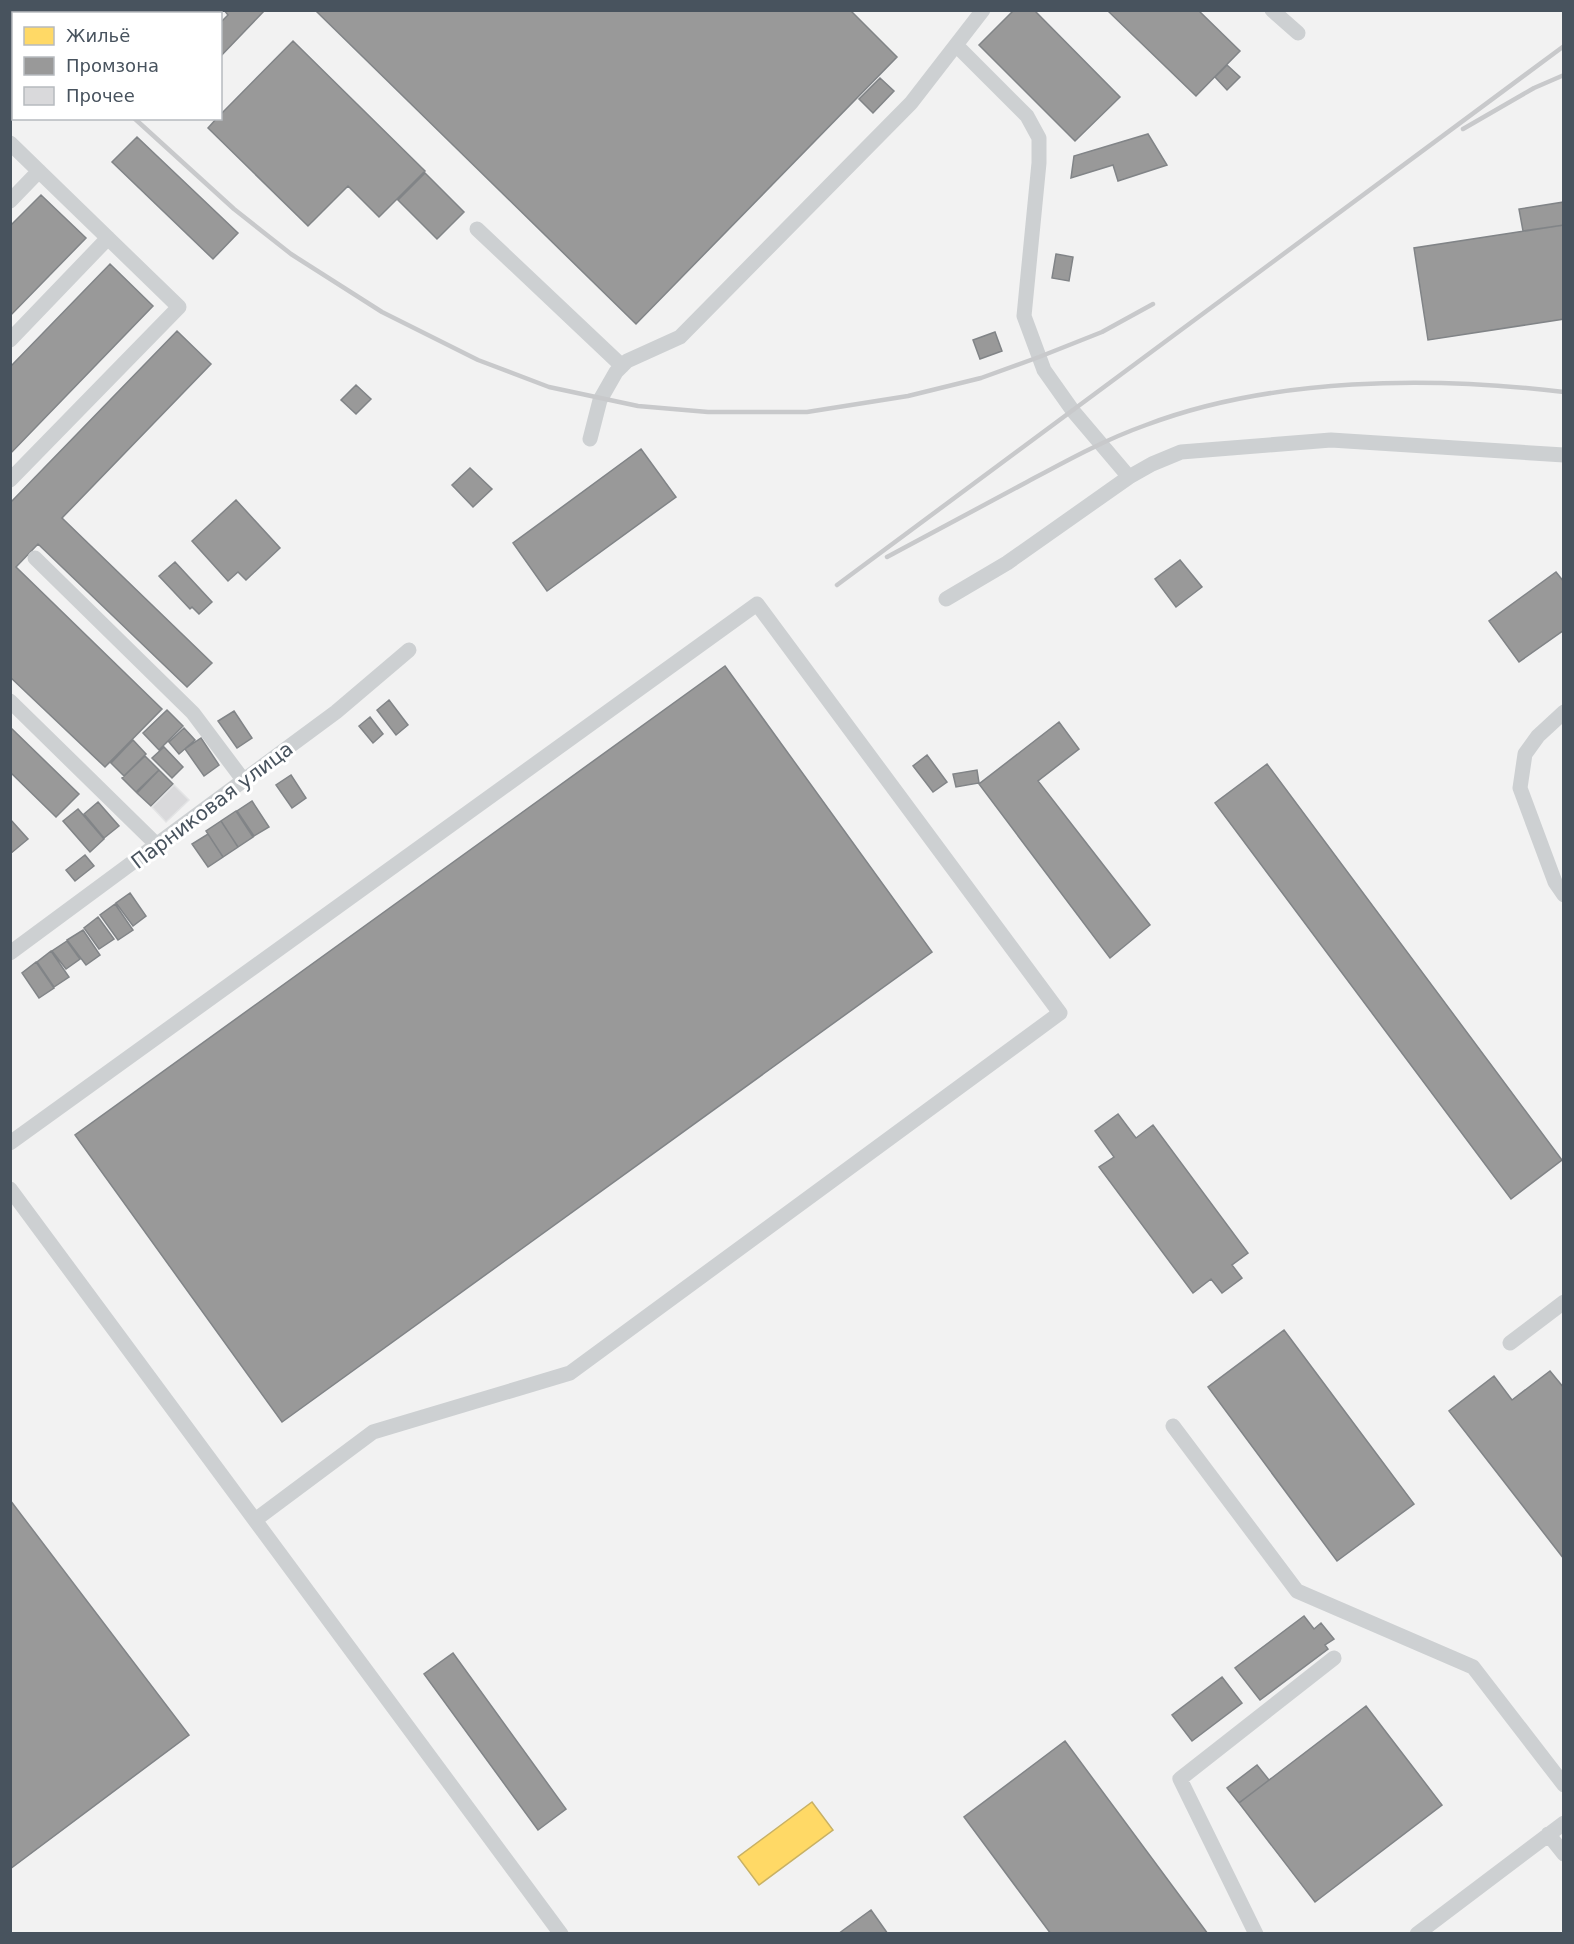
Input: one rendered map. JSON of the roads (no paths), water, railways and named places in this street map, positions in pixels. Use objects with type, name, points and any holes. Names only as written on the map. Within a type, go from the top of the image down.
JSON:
[{"type":"lane","points":[[590,439],[600,400],[616,372],[627,361],[680,337],[911,103],[983,10]]},
{"type":"lane","points":[[1272,10],[1299,33]]},
{"type":"lane","points":[[956,45],[1027,116],[1039,138],[1039,163],[1024,316],[1044,370],[1073,411],[1129,477]]},
{"type":"lane","points":[[10,143],[179,307],[10,480]]},
{"type":"lane","points":[[10,201],[39,171]]},
{"type":"lane","points":[[477,229],[622,366]]},
{"type":"lane","points":[[10,340],[108,238]]},
{"type":"lane","points":[[946,599],[1007,563],[1129,477],[1181,452],[1331,440],[1563,455]]},
{"type":"lane","points":[[35,558],[193,713],[244,782]]},
{"type":"lane","points":[[10,1143],[757,604],[1060,1013],[570,1372],[373,1432],[255,1520]]},
{"type":"lane","name":"Парниковая улица","points":[[10,953],[244,782],[336,712],[409,650]]},
{"type":"lane","points":[[10,701],[158,846]]},
{"type":"lane","points":[[1563,712],[1538,736],[1526,753],[1520,788],[1555,882],[1563,895]]},
{"type":"lane","points":[[10,1189],[561,1934]]},
{"type":"lane","points":[[1510,1343],[1563,1302]]},
{"type":"lane","points":[[1173,1426],[1297,1591],[1473,1667],[1563,1785]]},
{"type":"lane","points":[[1256,1934],[1180,1779],[1334,1658]]},
{"type":"lane","points":[[1417,1934],[1563,1823]]},
{"type":"lane","points":[[1548,1834],[1563,1854]]},
{"type":"railway","points":[[837,585],[1564,46]]},
{"type":"railway","points":[[1463,129],[1534,88],[1564,75]]},
{"type":"railway","points":[[136,120],[234,209],[291,254],[382,312],[478,360],[549,387],[638,406],[708,412],[807,412],[908,396],[981,378],[1039,357],[1102,332],[1153,304]]},
{"type":"railway","points":[[887,557],[1100,444],[1146,425],[1195,409],[1246,397],[1352,384],[1460,384],[1564,392]]}]
